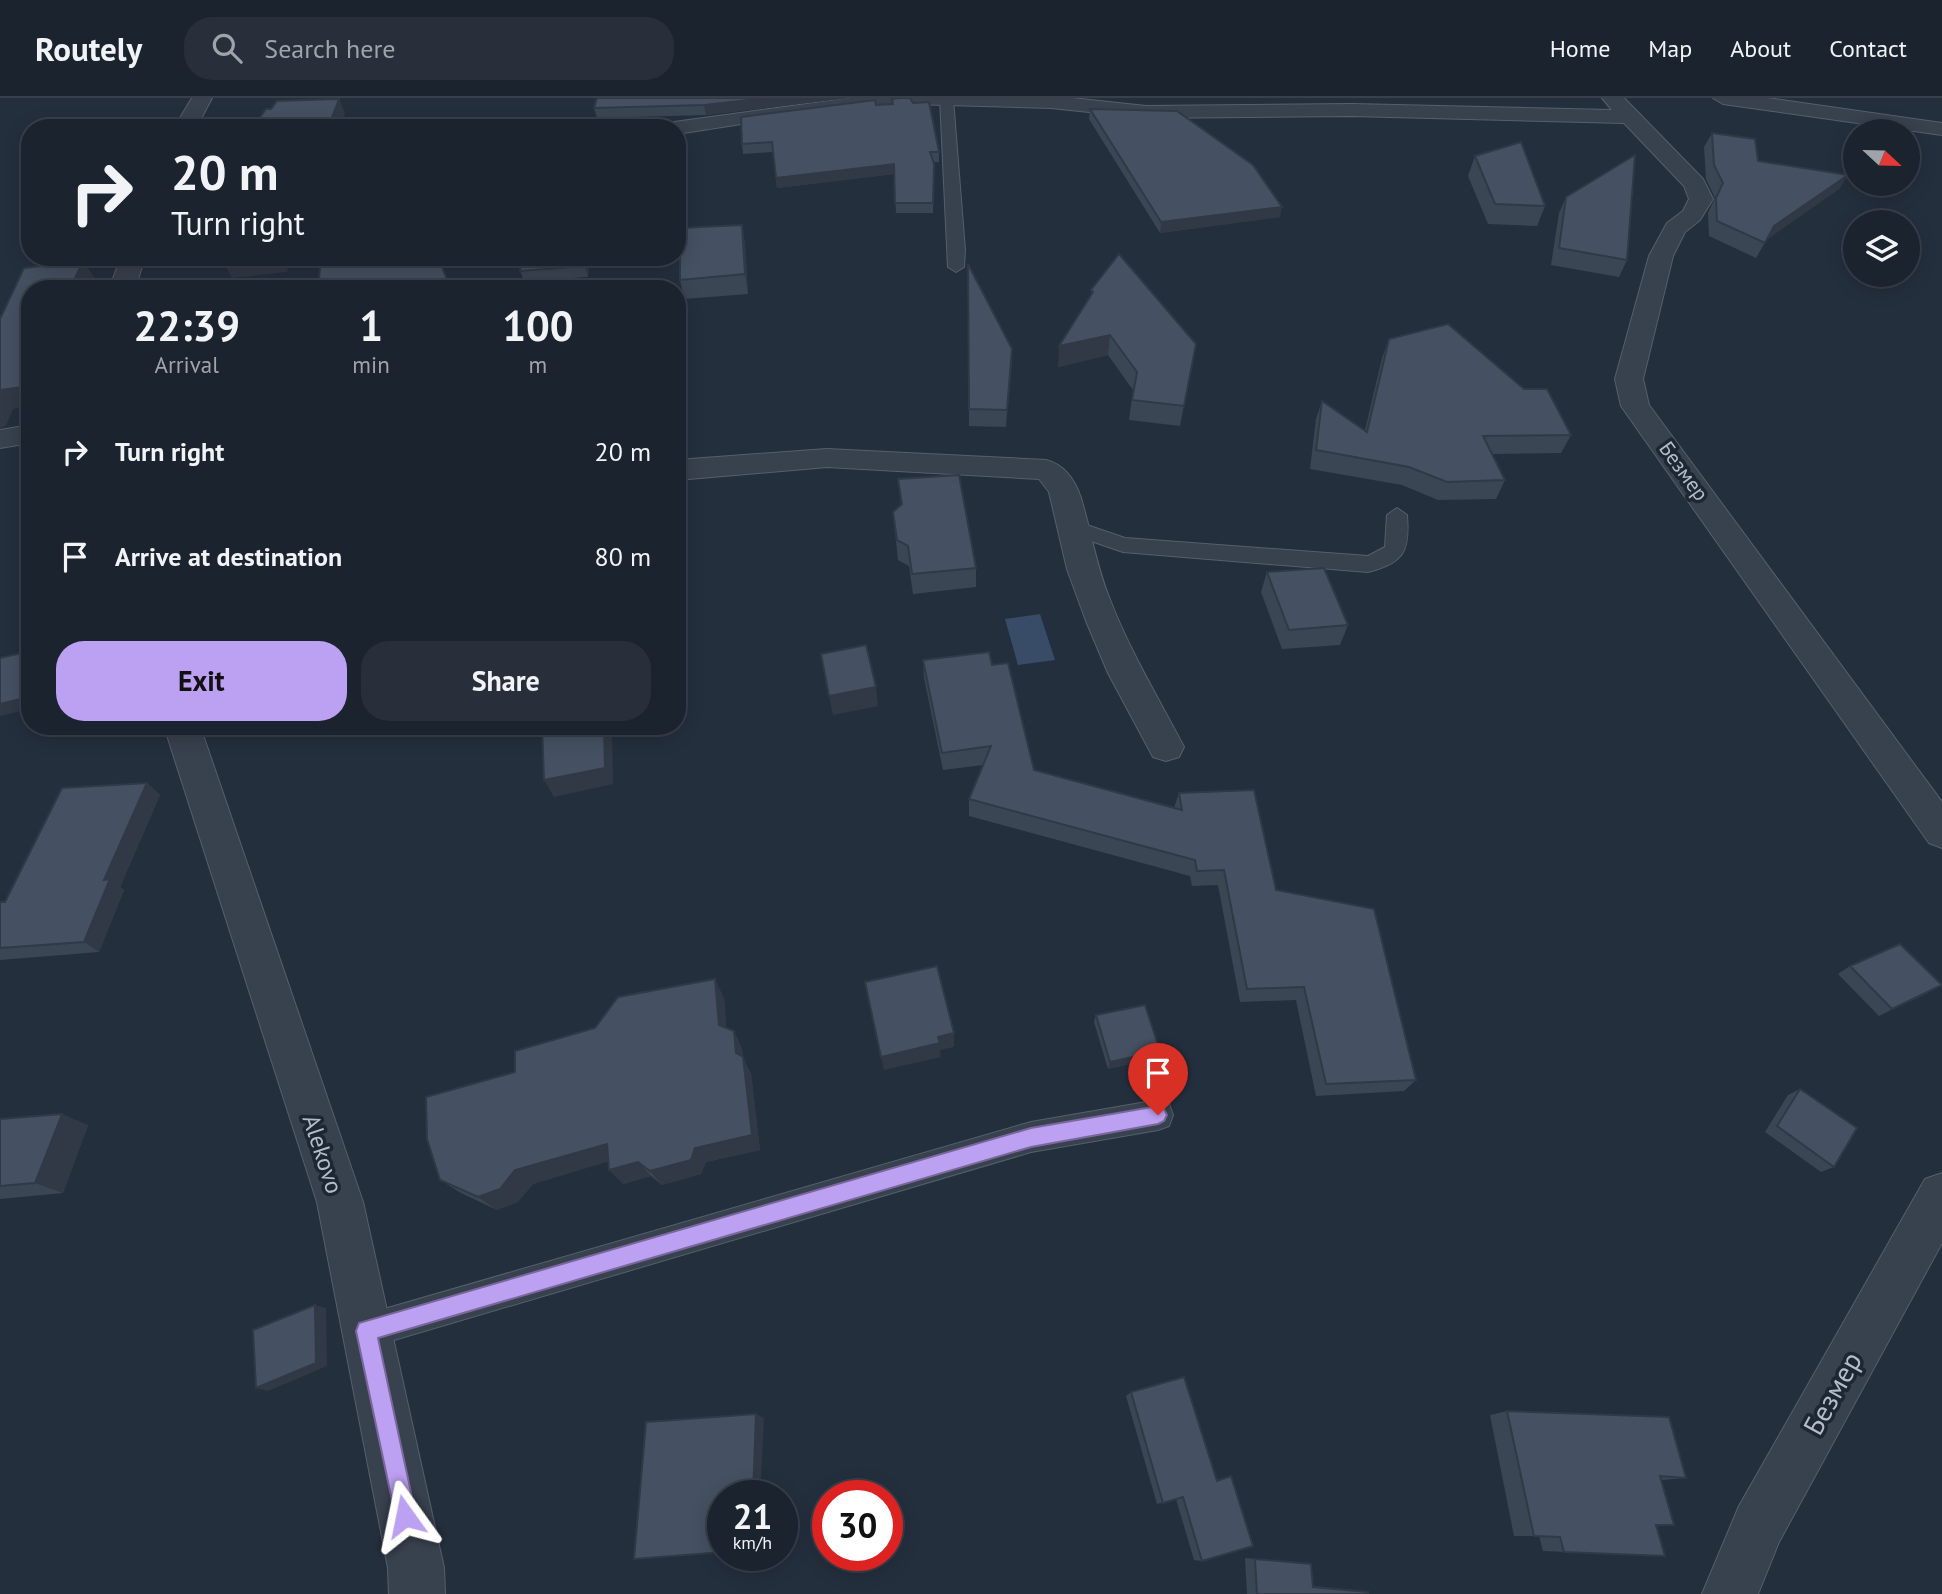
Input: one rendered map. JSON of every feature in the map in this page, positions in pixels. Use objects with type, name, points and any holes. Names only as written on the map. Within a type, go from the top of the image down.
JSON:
[{"type":"street","points":[[190,119],[202,98]]},
{"type":"street","points":[[686,126],[788,111],[910,98],[1051,102],[1146,112],[1622,108]]},
{"type":"street","points":[[1723,98],[1942,129]]},
{"type":"street","name":"Безмер","points":[[1622,108],[1695,184],[1701,199],[1692,215],[1675,228],[1661,256],[1629,379],[1635,406],[1942,832]]},
{"type":"street","points":[[0,439],[21,436]]},
{"type":"street","points":[[686,469],[827,458],[1038,467],[1058,479],[1084,575],[1139,702],[1166,747]]},
{"type":"street","name":"Alekovo","points":[[185,735],[340,1202],[416,1568],[417,1594]]},
{"type":"street","name":"Безмер","points":[[1730,1594],[1758,1525],[1942,1196]]},
{"type":"lane","points":[[946,99],[956,267]]},
{"type":"lane","points":[[1072,527],[1123,545],[1368,564],[1381,562],[1394,551],[1399,541],[1397,515]]},
{"type":"lane","points":[[367,1331],[1031,1137],[1158,1115]]},
{"type":"water","points":[[1040,614],[1055,660],[1018,665],[1005,619]]},
{"type":"building","points":[[597,98],[766,98],[704,105],[594,108]]},
{"type":"building","points":[[910,98],[913,103],[929,102],[939,152],[930,152],[934,164],[933,203],[895,203],[894,164],[776,178],[772,142],[742,144],[741,117],[875,100],[876,105],[893,104],[892,99]]},
{"type":"building","points":[[339,99],[331,119],[259,119],[277,101]]},
{"type":"building","points":[[1090,109],[1177,111],[1253,165],[1282,207],[1161,222]]},
{"type":"building","points":[[1712,133],[1755,139],[1758,161],[1843,174],[1843,178],[1774,226],[1765,243],[1717,221],[1716,198],[1723,183],[1714,165]]},
{"type":"building","points":[[1521,142],[1545,206],[1495,204],[1475,156]]},
{"type":"building","points":[[1635,155],[1627,260],[1559,248],[1566,197]]},
{"type":"building","points":[[742,225],[745,274],[680,280],[680,266],[686,266],[686,228]]},
{"type":"building","points":[[1119,254],[1196,344],[1184,406],[1132,400],[1137,372],[1110,335],[1059,346],[1093,292],[1091,290]]},
{"type":"building","points":[[968,264],[1012,349],[1007,410],[969,409]]},
{"type":"building","points":[[81,266],[74,280],[21,280],[21,387],[0,390],[0,319],[24,268]]},
{"type":"building","points":[[320,266],[442,266],[447,280],[319,280]]},
{"type":"building","points":[[520,266],[585,266],[520,271]]},
{"type":"building","points":[[1448,324],[1524,389],[1547,389],[1571,435],[1483,436],[1505,480],[1447,482],[1409,467],[1316,450],[1322,401],[1367,432],[1389,339]]},
{"type":"building","points":[[959,475],[976,568],[912,574],[908,546],[897,540],[893,512],[902,504],[898,479]]},
{"type":"building","points":[[1324,568],[1348,625],[1289,630],[1267,572]]},
{"type":"building","points":[[866,645],[876,687],[829,696],[821,654]]},
{"type":"building","points":[[989,652],[992,665],[1008,663],[1034,770],[1182,810],[1179,793],[1254,790],[1276,890],[1374,909],[1416,1080],[1326,1084],[1304,987],[1247,989],[1224,870],[1197,871],[1195,860],[969,799],[991,746],[942,753],[923,660]]},
{"type":"building","points":[[21,653],[21,699],[0,704],[0,658]]},
{"type":"building","points":[[542,735],[604,735],[605,768],[544,780]]},
{"type":"building","points":[[147,783],[104,880],[110,879],[84,942],[0,948],[0,902],[5,902],[62,788]]},
{"type":"building","points":[[1900,944],[1942,985],[1892,1009],[1850,966]]},
{"type":"building","points":[[937,966],[954,1033],[938,1037],[940,1043],[881,1057],[865,982]]},
{"type":"building","points":[[715,979],[719,1025],[734,1031],[736,1053],[743,1057],[752,1135],[695,1148],[691,1160],[650,1171],[638,1162],[609,1170],[607,1144],[515,1170],[500,1189],[478,1197],[440,1180],[427,1139],[426,1097],[515,1072],[515,1051],[595,1028],[618,997]]},
{"type":"building","points":[[1145,1005],[1160,1051],[1110,1062],[1096,1015]]},
{"type":"building","points":[[1800,1089],[1857,1128],[1834,1167],[1777,1126]]},
{"type":"building","points":[[62,1114],[35,1183],[0,1186],[0,1119]]},
{"type":"building","points":[[315,1305],[316,1363],[256,1388],[253,1330]]},
{"type":"building","points":[[1184,1377],[1217,1481],[1231,1476],[1253,1546],[1202,1561],[1183,1497],[1163,1503],[1131,1392]]},
{"type":"building","points":[[1507,1411],[1669,1417],[1686,1478],[1660,1476],[1674,1525],[1656,1525],[1665,1556],[1564,1552],[1560,1537],[1534,1536]]},
{"type":"building","points":[[756,1414],[754,1480],[707,1480],[707,1553],[634,1559],[646,1422]]},
{"type":"building","points":[[1255,1559],[1311,1564],[1313,1587],[1368,1594],[1257,1594]]},
{"type":"route","points":[[405,1516],[367,1331],[1031,1137],[1158,1115]]}]
